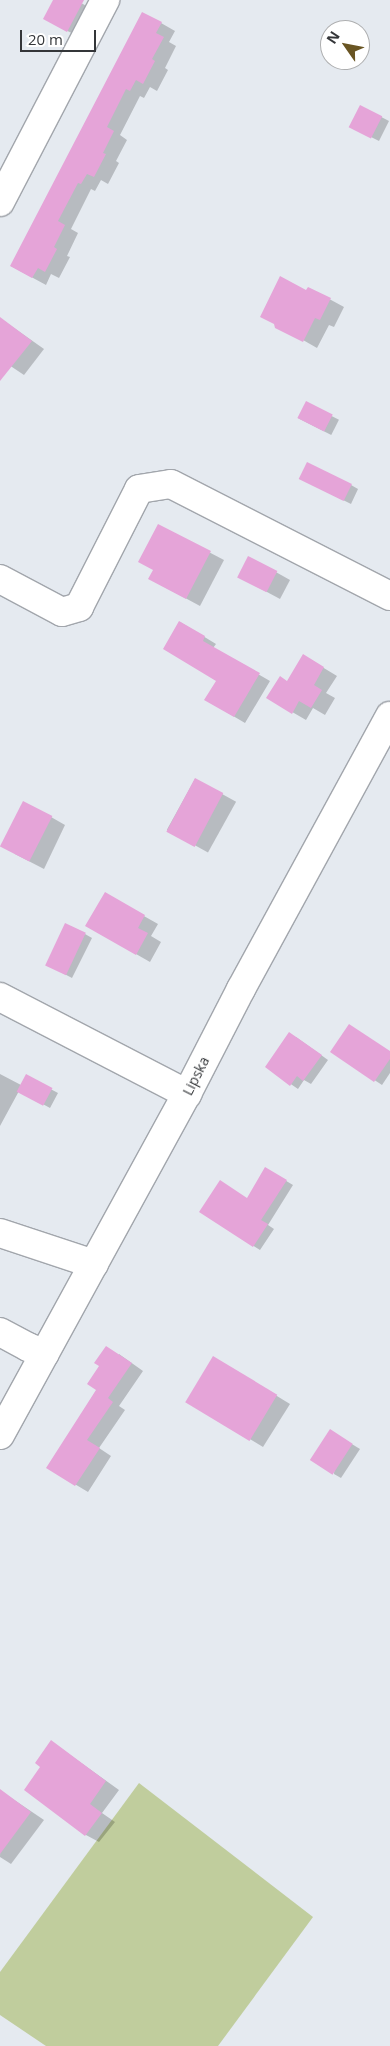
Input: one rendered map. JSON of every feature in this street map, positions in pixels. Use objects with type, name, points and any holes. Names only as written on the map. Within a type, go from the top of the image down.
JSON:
[{"type":"street","points":[[0,202],[105,0]]},
{"type":"street","points":[[0,579],[62,612],[79,607],[140,489],[171,484],[390,596]]},
{"type":"street","name":"Lipska","points":[[0,1435],[187,1094],[241,989],[390,716]]},
{"type":"street","points":[[0,997],[187,1094]]},
{"type":"street","points":[[0,1232],[94,1264]]},
{"type":"street","points":[[0,1332],[28,1348],[45,1354]]},
{"type":"green space","points":[[139,1783],[313,1917],[218,2046],[46,2046],[0,2015],[0,1972]]},
{"type":"building","points":[[53,0],[84,0],[67,32],[43,19]]},
{"type":"building","points":[[142,12],[162,22],[156,33],[164,37],[152,59],[155,61],[143,84],[136,80],[130,91],[126,89],[107,127],[114,131],[103,153],[106,154],[94,177],[87,174],[81,184],[78,183],[58,221],[65,225],[54,247],[57,249],[45,272],[38,268],[32,278],[10,266]]},
{"type":"building","points":[[360,105],[382,116],[371,139],[349,127]]},
{"type":"building","points":[[280,276],[306,290],[308,287],[331,298],[320,320],[315,318],[303,342],[275,328],[274,324],[260,317]]},
{"type":"building","points":[[0,317],[32,341],[0,381]]},
{"type":"building","points":[[306,401],[333,415],[324,432],[297,418]]},
{"type":"building","points":[[307,462],[352,484],[344,501],[299,479]]},
{"type":"building","points":[[158,524],[211,551],[186,599],[148,579],[153,570],[138,562]]},
{"type":"building","points":[[248,556],[277,571],[267,592],[237,577]]},
{"type":"building","points":[[179,621],[205,636],[203,641],[260,673],[234,717],[204,700],[216,681],[163,649]]},
{"type":"building","points":[[303,654],[324,667],[314,685],[322,690],[311,708],[299,701],[292,714],[266,698],[280,676],[287,681]]},
{"type":"building","points":[[195,778],[223,793],[195,847],[166,832]]},
{"type":"building","points":[[23,801],[52,816],[29,861],[0,847]]},
{"type":"building","points":[[105,892],[145,915],[138,928],[148,933],[136,955],[85,926]]},
{"type":"building","points":[[65,923],[86,933],[66,975],[45,966]]},
{"type":"building","points":[[349,1024],[390,1051],[390,1059],[374,1082],[330,1052]]},
{"type":"building","points":[[289,1032],[322,1055],[303,1081],[297,1076],[290,1086],[265,1067]]},
{"type":"building","points":[[26,1074],[52,1088],[43,1106],[17,1092]]},
{"type":"building","points":[[265,1167],[287,1180],[261,1220],[268,1224],[253,1247],[199,1212],[220,1180],[247,1198]]},
{"type":"building","points":[[106,1346],[132,1363],[108,1398],[113,1402],[87,1440],[100,1448],[75,1486],[46,1468],[96,1390],[87,1384],[99,1366],[94,1363]]},
{"type":"building","points":[[213,1356],[277,1395],[249,1441],[185,1402]]},
{"type":"building","points":[[330,1429],[353,1444],[332,1475],[310,1460]]},
{"type":"building","points":[[51,1740],[106,1781],[90,1804],[102,1813],[85,1836],[24,1790],[40,1767],[35,1763]]},
{"type":"building","points":[[0,1789],[31,1812],[0,1854]]}]
